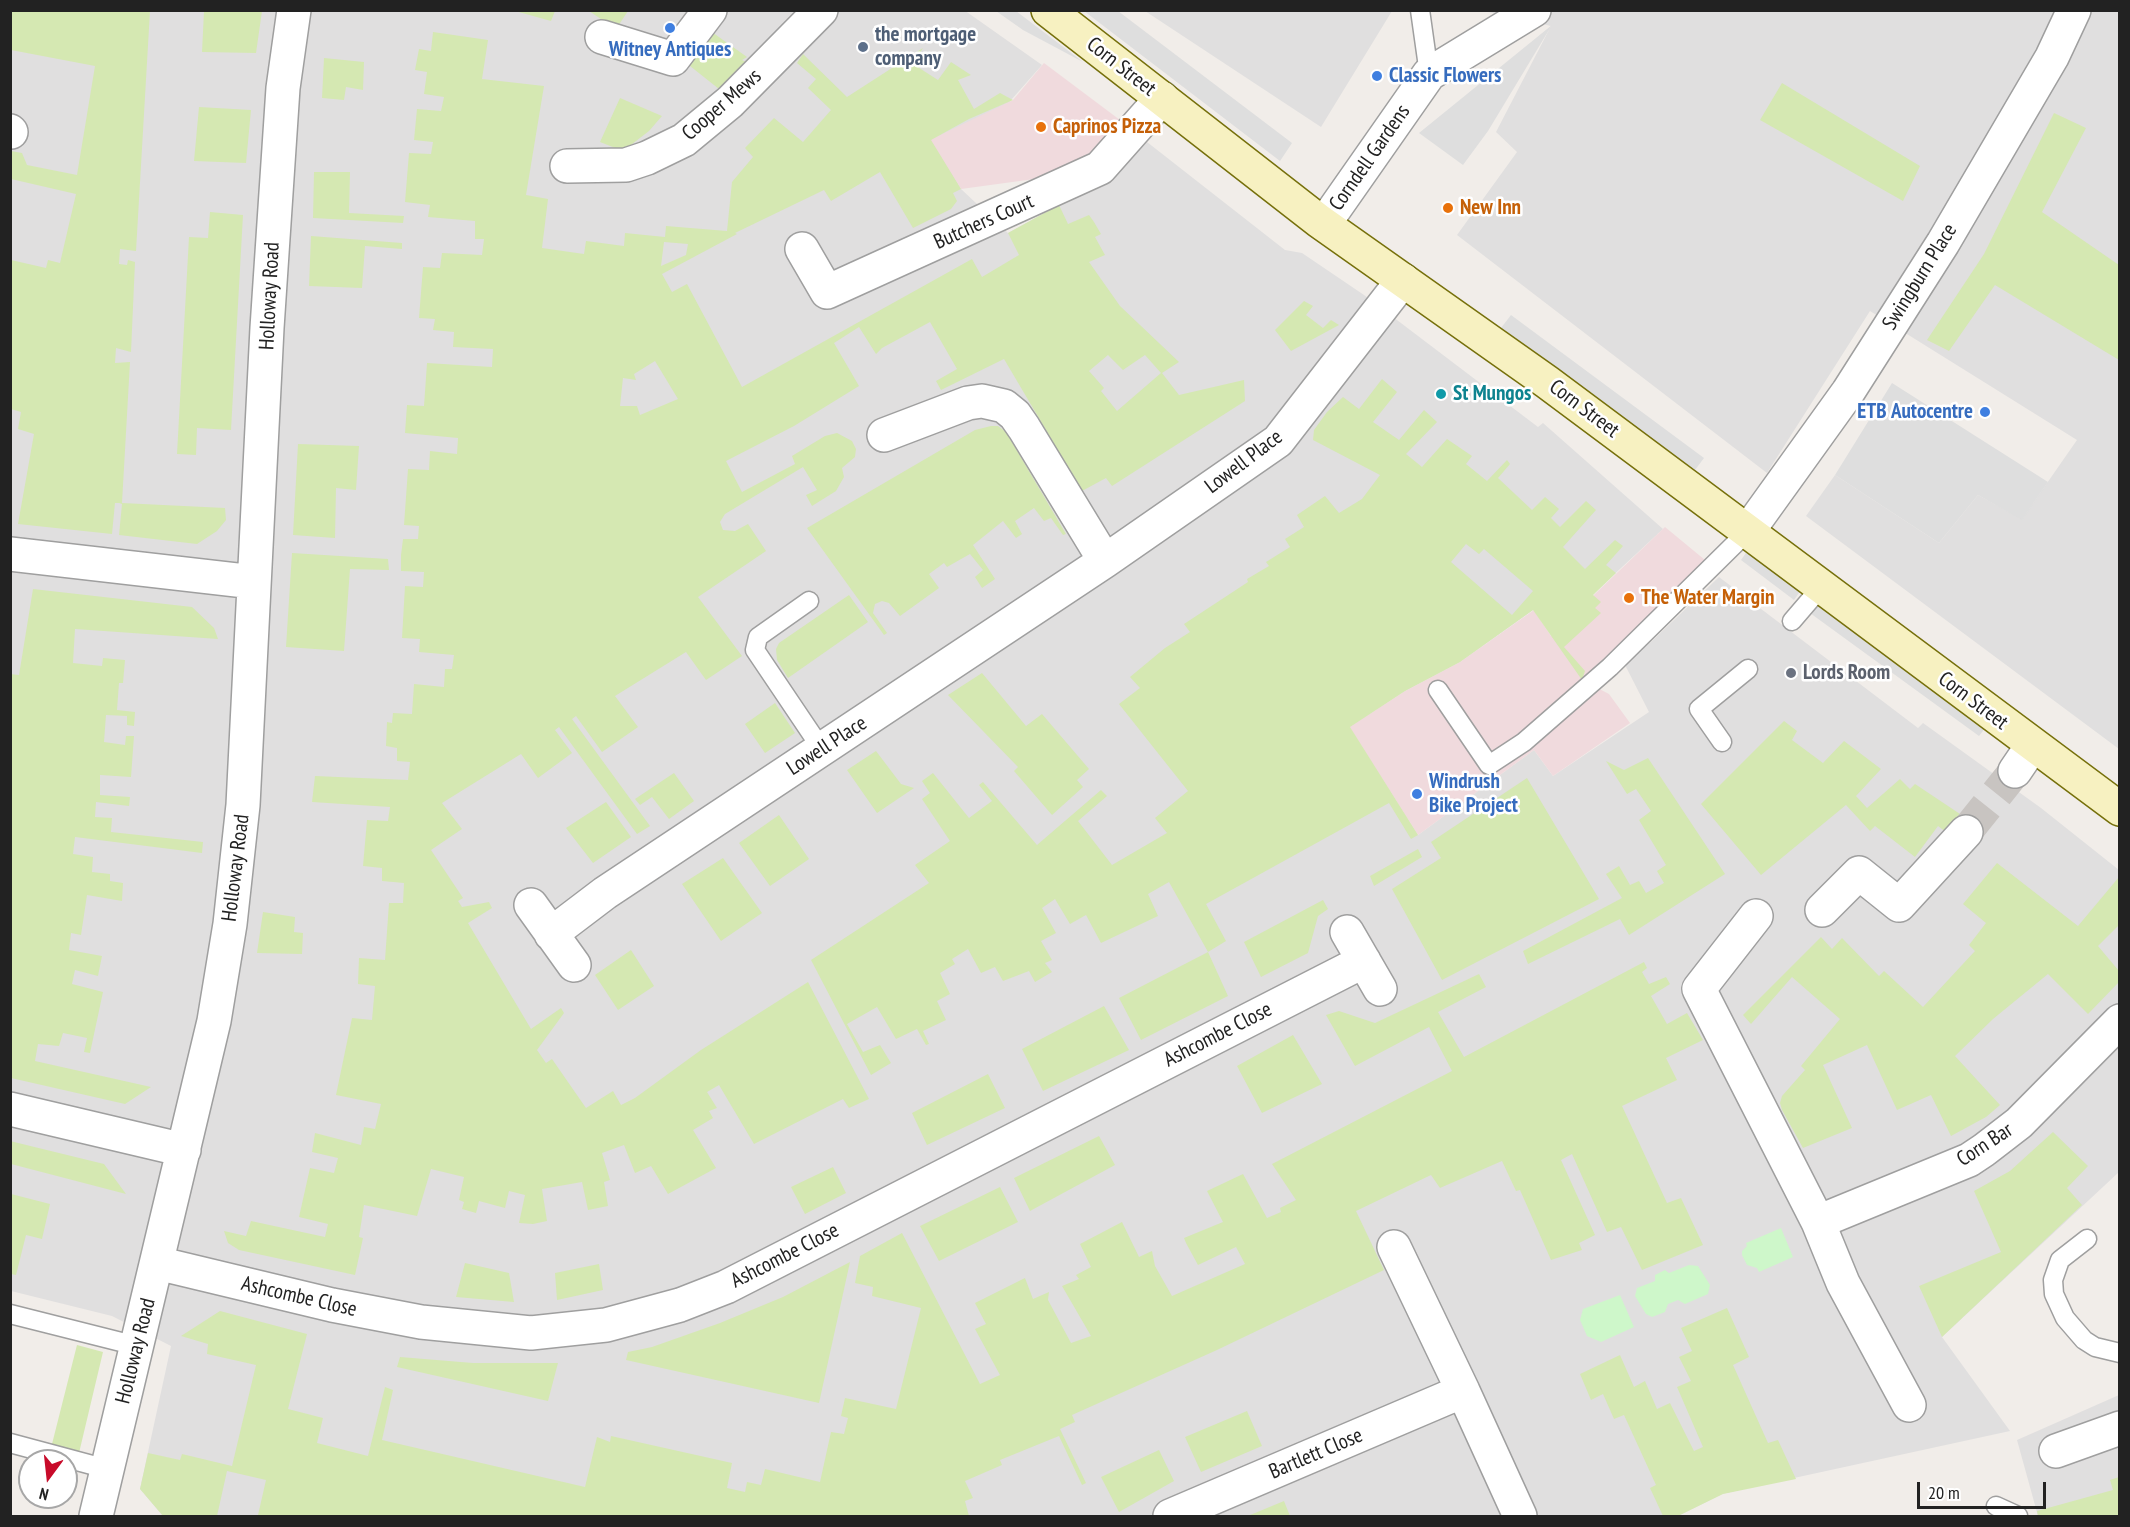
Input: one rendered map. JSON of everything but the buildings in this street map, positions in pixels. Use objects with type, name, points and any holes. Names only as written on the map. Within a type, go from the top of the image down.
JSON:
[{"type":"street","name":"Holloway Road","points":[[96,1516],[214,1021],[230,924],[243,805],[283,81],[294,10]]},
{"type":"street","points":[[602,37],[673,59],[710,10]]},
{"type":"street","name":"Cooper Mews","points":[[567,166],[626,165],[647,158],[684,140],[730,102],[821,10]]},
{"type":"street","name":"Corn Street","points":[[1048,10],[1324,224],[1547,382],[1822,586],[2024,759],[2120,809]]},
{"type":"street","name":"Corndell Gardens","points":[[1324,224],[1429,74],[1534,10]]},
{"type":"street","name":"Swingburn Place","points":[[1748,531],[1848,392],[1943,243],[2052,57],[2074,10]]},
{"type":"street","name":"Butchers Court","points":[[802,249],[827,292],[1100,168],[1162,98]]},
{"type":"street","name":"Lowell Place","points":[[551,933],[605,893],[1105,561],[1278,441],[1402,280]]},
{"type":"street","points":[[884,435],[968,403],[982,400],[1004,406],[1015,414],[1105,561]]},
{"type":"street","points":[[10,555],[254,582]]},
{"type":"street","points":[[1822,910],[1859,873],[1899,905],[1966,832]]},
{"type":"street","points":[[531,905],[574,965]]},
{"type":"street","points":[[1756,916],[1699,989],[1818,1222],[1843,1283],[1909,1405]]},
{"type":"street","points":[[1347,932],[1380,989]]},
{"type":"street","name":"Ashcombe Close","points":[[157,1263],[332,1305],[460,1327],[506,1332],[550,1333],[617,1322],[680,1305],[726,1287],[1364,961]]},
{"type":"street","name":"Corn Bar","points":[[1818,1222],[1969,1160],[2019,1123],[2120,1022]]},
{"type":"street","points":[[10,1109],[184,1150]]},
{"type":"street","points":[[1394,1247],[1520,1516]]},
{"type":"street","name":"Bartlett Close","points":[[1170,1516],[1462,1391]]},
{"type":"street","points":[[2056,1451],[2120,1428]]},
{"type":"lane","points":[[1420,10],[1429,74]]},
{"type":"lane","points":[[1438,690],[1489,765],[1524,742],[1610,667],[1748,531]]},
{"type":"lane","points":[[1792,621],[1822,586]]},
{"type":"lane","points":[[808,601],[758,637],[755,650],[821,748]]},
{"type":"lane","points":[[1722,742],[1699,709],[1748,669]]},
{"type":"lane","points":[[2087,1239],[2060,1260],[2053,1280],[2054,1294],[2065,1318],[2084,1340],[2095,1347],[2120,1353]]},
{"type":"lane","points":[[10,1314],[137,1346]]},
{"type":"lane","points":[[10,1443],[107,1469]]},
{"type":"lane","points":[[1996,1506],[2018,1516]]},
{"type":"shaded area","points":[[964,10],[1042,65],[950,169],[961,189],[1008,233],[1059,205],[1106,185],[1147,142],[1285,250],[1302,253],[1364,295],[1538,427],[1543,423],[1663,529],[1592,595],[1533,610],[1460,662],[1405,691],[1350,727],[1418,835],[1534,750],[1553,776],[1649,712],[1624,663],[1652,641],[1719,577],[1918,728],[1923,723],[2041,808],[2119,870],[2119,1172],[1942,1337],[2010,1431],[1722,1494],[1678,1516],[163,1516],[140,1489],[171,1346],[112,1316],[11,1291],[10,11]]},
{"type":"shaded area","points":[[1392,10],[1321,127],[1145,11]]},
{"type":"shaded area","points":[[996,11],[1016,11],[1083,62],[1023,30]]},
{"type":"shaded area","points":[[1084,11],[1118,11],[1292,143],[1280,161]]},
{"type":"shaded area","points":[[1484,11],[2119,11],[2119,749],[1806,516],[1835,475],[1939,543],[1978,495],[2022,519],[2077,440],[1870,311],[1767,473],[1457,235],[1517,152],[1496,132],[1551,26]]},
{"type":"shaded area","points":[[1552,25],[1488,131],[1463,165],[1419,133]]},
{"type":"shaded area","points":[[1044,63],[1124,123],[1095,159],[1049,177],[961,189],[930,140],[1013,100]]},
{"type":"shaded area","points":[[1511,315],[1704,458],[1695,470],[1501,328]]},
{"type":"shaded area","points":[[1892,383],[2048,482],[2022,520],[1978,495],[1939,543],[1835,475]]},
{"type":"shaded area","points":[[1665,527],[1705,560],[1582,680],[1609,694],[1630,723],[1553,776],[1534,750],[1418,835],[1349,727],[1405,691],[1460,662],[1534,610],[1551,636]]},
{"type":"shaded area","points":[[1748,550],[1801,590],[1794,600],[1741,560]]},
{"type":"shaded area","points":[[1818,602],[1986,727],[1979,736],[1810,613]]},
{"type":"shaded area","points":[[2119,1395],[2119,1516],[2038,1516],[2017,1440]]},
{"type":"green space","points":[[11,10],[150,11],[136,251],[120,249],[119,264],[127,265],[128,260],[135,262],[131,352],[116,348],[115,363],[130,362],[122,503],[225,508],[226,520],[217,531],[197,544],[119,535],[122,504],[119,503],[115,503],[112,534],[18,524],[34,434],[18,429],[21,412],[11,409],[11,260],[46,268],[48,260],[60,263],[76,194],[11,179],[11,151],[22,153],[27,165],[77,175],[95,66],[11,50]]},
{"type":"green space","points":[[555,10],[551,21],[515,11]]},
{"type":"green space","points":[[204,11],[262,11],[256,53],[202,52]]},
{"type":"green space","points":[[589,11],[628,11],[616,29]]},
{"type":"green space","points":[[709,30],[747,57],[742,60],[748,63],[727,88],[719,89],[685,62]]},
{"type":"green space","points":[[433,32],[488,40],[482,79],[544,86],[526,195],[548,199],[542,248],[584,254],[586,241],[624,246],[625,233],[665,237],[666,226],[727,231],[732,182],[753,157],[745,148],[774,118],[803,142],[831,110],[808,88],[816,79],[797,63],[803,54],[847,97],[923,48],[913,64],[938,80],[951,62],[971,75],[958,80],[974,109],[1000,93],[1013,100],[969,119],[931,140],[961,189],[953,193],[957,201],[951,209],[913,228],[880,172],[831,201],[824,190],[735,233],[737,234],[662,274],[672,292],[687,284],[742,387],[972,259],[982,277],[1019,255],[1008,233],[1059,205],[1068,224],[1089,215],[1094,222],[1101,234],[1095,237],[1105,255],[1089,262],[1120,306],[1179,362],[1162,373],[1179,395],[1244,380],[1245,401],[1112,486],[1106,478],[1082,491],[1004,359],[941,390],[936,381],[957,369],[930,322],[882,348],[876,354],[859,327],[834,343],[859,386],[794,426],[726,461],[742,492],[795,464],[792,456],[825,436],[837,433],[852,441],[856,449],[855,457],[842,468],[844,477],[836,491],[812,506],[806,495],[817,490],[803,467],[725,514],[720,522],[723,530],[735,531],[748,524],[766,551],[698,597],[742,656],[706,680],[686,652],[615,696],[638,727],[602,752],[576,716],[572,719],[650,826],[637,834],[559,727],[555,730],[572,753],[538,778],[521,754],[442,803],[462,829],[431,850],[463,898],[458,901],[462,907],[489,902],[492,908],[468,923],[531,1029],[561,1008],[564,1013],[537,1050],[546,1063],[552,1059],[586,1108],[613,1091],[621,1105],[635,1098],[701,1050],[808,982],[869,1099],[849,1108],[843,1099],[754,1144],[719,1085],[707,1092],[717,1108],[709,1111],[713,1118],[693,1130],[716,1168],[668,1194],[651,1166],[635,1173],[624,1145],[602,1153],[610,1180],[604,1182],[608,1206],[588,1210],[582,1182],[542,1189],[547,1221],[533,1224],[519,1223],[525,1195],[509,1191],[505,1208],[479,1201],[476,1213],[462,1209],[464,1202],[459,1200],[464,1177],[431,1169],[417,1216],[364,1205],[359,1237],[363,1238],[355,1275],[239,1250],[228,1243],[224,1231],[246,1236],[251,1221],[325,1237],[328,1224],[299,1217],[310,1168],[334,1173],[338,1158],[312,1152],[315,1133],[361,1145],[364,1127],[375,1129],[381,1104],[336,1095],[352,1018],[372,1020],[375,986],[358,984],[359,958],[385,960],[389,903],[403,903],[404,883],[382,881],[382,868],[363,866],[367,820],[388,821],[390,807],[312,802],[315,776],[408,780],[410,762],[397,761],[397,748],[386,746],[387,722],[392,723],[393,713],[412,714],[414,684],[444,687],[445,669],[452,669],[454,655],[419,652],[420,639],[402,638],[405,586],[423,587],[424,572],[401,571],[401,555],[403,539],[418,539],[419,526],[404,525],[408,469],[429,470],[430,451],[457,454],[458,438],[405,433],[407,405],[424,406],[427,363],[492,367],[493,349],[453,347],[454,332],[433,330],[435,319],[419,318],[423,267],[440,268],[442,253],[482,255],[484,239],[475,239],[475,221],[428,217],[430,205],[405,202],[409,153],[431,154],[433,142],[414,140],[417,109],[441,111],[444,97],[424,94],[427,72],[415,70],[419,49],[431,51]],"holes":[[[664,242],[688,244],[686,255],[661,266]],[[1108,355],[1123,370],[1145,355],[1161,373],[1117,411],[1101,391],[1104,388],[1089,371]],[[655,361],[678,399],[640,415],[637,406],[620,406],[623,378],[636,380],[634,374]]]},
{"type":"green space","points":[[324,58],[364,62],[363,90],[346,87],[344,100],[322,98]]},
{"type":"green space","points":[[1782,83],[1920,166],[1903,201],[1760,120]]},
{"type":"green space","points":[[620,98],[662,116],[649,131],[623,151],[600,142]]},
{"type":"green space","points":[[199,107],[251,110],[246,163],[194,161]]},
{"type":"green space","points":[[2054,113],[2086,128],[2042,212],[2119,265],[2119,360],[1995,285],[1949,351],[1927,340],[1984,254]]},
{"type":"green space","points":[[314,172],[350,172],[349,213],[404,216],[403,223],[313,218]]},
{"type":"green space","points":[[210,212],[243,215],[231,430],[197,428],[196,455],[177,454],[189,237],[208,238]]},
{"type":"green space","points":[[311,236],[402,243],[402,249],[365,246],[362,288],[309,286]]},
{"type":"green space","points":[[1304,301],[1313,306],[1306,315],[1323,328],[1331,320],[1339,325],[1291,351],[1275,330]]},
{"type":"green space","points":[[1382,379],[1397,392],[1373,422],[1399,440],[1424,410],[1437,422],[1406,454],[1422,467],[1447,439],[1472,456],[1466,464],[1487,481],[1507,460],[1510,464],[1498,478],[1532,510],[1545,497],[1559,509],[1551,518],[1560,527],[1586,501],[1596,510],[1563,547],[1585,569],[1615,540],[1623,546],[1606,565],[1616,573],[1593,595],[1601,602],[1595,608],[1601,613],[1564,647],[1585,671],[1582,680],[1533,610],[1460,662],[1405,691],[1350,727],[1418,835],[1411,839],[1389,803],[1206,904],[1226,941],[1208,952],[1169,882],[1148,894],[1158,916],[1101,943],[1086,915],[1070,924],[1055,899],[1042,908],[1056,933],[1041,941],[1052,960],[1045,963],[1052,972],[1035,982],[1029,971],[1003,981],[995,967],[981,973],[968,949],[952,959],[955,964],[940,973],[950,994],[937,1001],[946,1020],[923,1031],[929,1044],[926,1045],[917,1029],[896,1039],[877,1007],[847,1024],[863,1052],[880,1045],[891,1063],[871,1075],[811,960],[929,883],[915,865],[950,841],[922,799],[930,793],[922,781],[933,773],[969,818],[992,801],[979,785],[983,782],[1037,845],[1101,790],[1107,796],[1078,821],[1112,865],[1167,833],[1155,818],[1188,791],[1119,704],[1140,688],[1130,677],[1165,648],[1190,632],[1184,624],[1248,582],[1247,579],[1269,566],[1266,562],[1290,547],[1285,539],[1304,527],[1297,515],[1325,496],[1339,513],[1362,499],[1380,475],[1313,440],[1314,430],[1327,412],[1343,397],[1359,409]],"holes":[[[1466,544],[1479,554],[1484,549],[1533,591],[1512,615],[1451,562]]]},
{"type":"green space","points":[[998,426],[1006,432],[1066,534],[1063,535],[1051,518],[1044,521],[1034,508],[1015,521],[1022,534],[1016,538],[1003,521],[973,545],[995,579],[982,588],[975,577],[983,570],[970,554],[947,567],[944,563],[929,574],[939,588],[900,616],[889,603],[882,601],[875,604],[873,613],[887,633],[884,635],[807,528],[975,430]]},
{"type":"green space","points":[[298,444],[359,446],[356,490],[336,488],[335,538],[293,535]]},
{"type":"green space","points":[[292,553],[388,559],[389,570],[350,569],[344,651],[286,647]]},
{"type":"green space","points":[[33,589],[192,607],[214,628],[218,639],[75,629],[73,663],[102,666],[103,658],[125,660],[123,683],[119,683],[117,710],[135,712],[134,726],[127,725],[127,716],[106,715],[104,742],[125,745],[126,736],[134,736],[131,777],[100,775],[100,795],[130,797],[129,806],[96,802],[95,817],[112,818],[111,832],[203,842],[202,853],[75,837],[73,854],[93,857],[92,872],[110,874],[110,881],[123,883],[122,901],[87,895],[81,935],[71,933],[69,950],[102,956],[98,976],[75,970],[72,984],[103,992],[90,1053],[84,1052],[87,1038],[63,1033],[59,1046],[38,1044],[35,1061],[151,1087],[125,1104],[11,1078],[10,674],[19,675]]},
{"type":"green space","points":[[849,595],[868,622],[788,678],[777,660],[776,649],[779,643]]},
{"type":"green space","points":[[982,673],[1026,726],[1042,714],[1089,769],[1077,780],[1083,787],[1052,815],[1014,771],[1018,767],[948,695]]},
{"type":"green space","points":[[775,703],[795,733],[765,753],[745,724]]},
{"type":"green space","points":[[1784,721],[1797,731],[1792,740],[1823,763],[1844,741],[1881,769],[1856,796],[1867,808],[1900,779],[1910,789],[1915,784],[1963,816],[1950,835],[1938,826],[1915,857],[1875,826],[1870,831],[1846,805],[1761,875],[1701,804]]},
{"type":"green space","points":[[876,751],[901,784],[914,788],[877,813],[847,770]]},
{"type":"green space","points":[[1648,758],[1725,874],[1629,935],[1620,919],[1528,964],[1523,951],[1622,898],[1606,874],[1619,866],[1630,885],[1639,881],[1646,893],[1664,883],[1657,871],[1666,865],[1639,820],[1651,811],[1636,789],[1627,794],[1606,761],[1624,770]]},
{"type":"green space","points":[[674,773],[694,801],[669,819],[652,797],[640,805],[635,799]]},
{"type":"green space","points":[[1527,778],[1599,899],[1442,980],[1392,889],[1441,858],[1431,842]]},
{"type":"green space","points":[[606,802],[631,837],[593,863],[566,828]]},
{"type":"green space","points":[[779,815],[809,859],[770,886],[739,843]]},
{"type":"green space","points":[[1418,849],[1422,857],[1374,886],[1370,876]]},
{"type":"green space","points":[[723,858],[762,913],[721,941],[682,884]]},
{"type":"green space","points":[[1997,863],[2078,926],[2119,877],[2119,925],[2098,946],[2119,971],[2119,982],[2088,1014],[2048,974],[1993,1019],[1955,1056],[2000,1105],[1986,1117],[1951,1136],[1931,1095],[1897,1110],[1867,1045],[1823,1065],[1852,1128],[1803,1148],[1782,1110],[1780,1103],[1782,1096],[1805,1070],[1801,1066],[1840,1019],[1792,977],[1751,1024],[1743,1015],[1821,937],[1832,949],[1842,938],[1879,976],[1884,971],[1923,1007],[1975,951],[1969,945],[1986,923],[1963,904]]},
{"type":"green space","points":[[1323,900],[1328,909],[1318,916],[1308,953],[1261,977],[1244,942]]},
{"type":"green space","points":[[263,912],[295,917],[294,932],[303,933],[302,954],[257,953]]},
{"type":"green space","points":[[631,950],[654,986],[618,1010],[595,975]]},
{"type":"green space","points":[[1208,952],[1228,996],[1141,1040],[1119,998]]},
{"type":"green space","points":[[1644,962],[1647,968],[1642,972],[1649,984],[1666,977],[1670,984],[1651,996],[1667,1024],[1687,1013],[1703,1040],[1666,1058],[1677,1080],[1622,1106],[1667,1203],[1681,1198],[1703,1245],[1642,1270],[1621,1227],[1607,1232],[1572,1154],[1561,1160],[1595,1235],[1579,1243],[1582,1250],[1551,1260],[1520,1190],[1516,1191],[1502,1161],[1440,1188],[1431,1175],[1356,1211],[1384,1270],[1217,1350],[1072,1415],[1075,1422],[1060,1429],[1086,1483],[1082,1485],[1059,1436],[1000,1460],[1002,1465],[965,1481],[973,1498],[965,1501],[969,1516],[258,1515],[266,1480],[227,1471],[217,1516],[163,1516],[140,1489],[148,1453],[180,1460],[182,1454],[232,1466],[256,1365],[207,1354],[208,1344],[181,1336],[220,1311],[307,1334],[288,1409],[323,1418],[317,1443],[368,1456],[385,1387],[393,1390],[382,1440],[585,1487],[597,1437],[610,1442],[611,1436],[732,1463],[727,1488],[745,1492],[747,1482],[761,1485],[765,1469],[820,1482],[831,1432],[844,1434],[848,1418],[841,1416],[845,1398],[896,1409],[921,1308],[872,1296],[873,1287],[855,1283],[860,1256],[902,1233],[980,1384],[1000,1375],[975,1329],[986,1324],[975,1303],[1025,1278],[1033,1299],[1049,1292],[1048,1300],[1071,1343],[1091,1336],[1062,1286],[1079,1279],[1076,1275],[1091,1267],[1080,1244],[1122,1222],[1139,1257],[1152,1251],[1155,1266],[1172,1296],[1245,1264],[1236,1247],[1198,1265],[1186,1243],[1184,1238],[1223,1222],[1207,1191],[1243,1174],[1267,1218],[1281,1212],[1280,1208],[1296,1200],[1272,1164],[1452,1071],[1429,1027],[1355,1066],[1326,1015],[1339,1011],[1375,1023],[1479,974],[1486,987],[1438,1012],[1464,1057]]},
{"type":"green space","points":[[1104,1006],[1129,1050],[1043,1091],[1022,1049]]},
{"type":"green space","points":[[1293,1035],[1322,1084],[1262,1113],[1237,1066]]},
{"type":"green space","points":[[988,1074],[1005,1108],[927,1145],[912,1113]]},
{"type":"green space","points":[[2053,1132],[2088,1166],[2067,1188],[2082,1205],[1942,1337],[1919,1286],[2001,1252],[1974,1191],[2010,1171]]},
{"type":"green space","points":[[1099,1136],[1115,1165],[1030,1211],[1014,1178]]},
{"type":"green space","points":[[10,1141],[104,1164],[126,1194],[11,1164]]},
{"type":"green space","points":[[833,1167],[846,1193],[805,1214],[791,1187]]},
{"type":"green space","points":[[1000,1187],[1018,1222],[939,1261],[920,1226]]},
{"type":"green space","points":[[11,1194],[50,1204],[42,1239],[26,1235],[16,1275],[11,1274]]},
{"type":"green space","points":[[1781,1228],[1793,1257],[1759,1272],[1757,1268],[1747,1265],[1742,1255],[1742,1251],[1747,1246],[1746,1243]]},
{"type":"green space","points":[[850,1262],[819,1403],[626,1360],[628,1352],[652,1347],[720,1323],[783,1297]]},
{"type":"green space","points":[[465,1263],[509,1273],[514,1302],[456,1297]]},
{"type":"green space","points":[[599,1264],[603,1290],[557,1300],[555,1273]]},
{"type":"green space","points":[[1689,1265],[1698,1266],[1710,1285],[1708,1294],[1685,1304],[1678,1300],[1668,1304],[1665,1312],[1652,1317],[1646,1314],[1635,1296],[1637,1288],[1655,1281],[1655,1275],[1665,1270],[1669,1273]]},
{"type":"green space","points":[[1620,1295],[1634,1327],[1601,1342],[1587,1336],[1580,1320],[1583,1309]]},
{"type":"green space","points":[[1727,1308],[1749,1357],[1733,1365],[1768,1443],[1778,1440],[1796,1479],[1723,1494],[1678,1516],[1663,1516],[1650,1488],[1656,1485],[1624,1415],[1614,1419],[1603,1394],[1591,1400],[1580,1374],[1620,1355],[1634,1387],[1645,1381],[1657,1409],[1670,1403],[1694,1451],[1703,1447],[1677,1387],[1691,1381],[1679,1357],[1692,1351],[1681,1328]]},
{"type":"green space","points":[[77,1345],[103,1352],[79,1453],[78,1449],[67,1449],[52,1444]]},
{"type":"green space","points":[[400,1357],[473,1363],[558,1363],[548,1401],[397,1367]]},
{"type":"green space","points":[[1247,1411],[1262,1446],[1201,1472],[1185,1437]]},
{"type":"green space","points":[[1159,1450],[1174,1481],[1119,1512],[1101,1477]]},
{"type":"green space","points":[[2119,1477],[2119,1516],[2038,1516],[2037,1511],[2113,1490],[2110,1480]]},
{"type":"green space","points":[[1284,1501],[1290,1516],[1247,1516],[1255,1513]]},
{"type":"tunnel","points":[[1966,832],[2015,771]]},
{"type":"place","name":"Witney Antiques","points":[[670,28]]},
{"type":"place","name":"the mortgage company","points":[[863,47]]},
{"type":"place","name":"Classic Flowers","points":[[1377,76]]},
{"type":"place","name":"Caprinos Pizza","points":[[1041,127]]},
{"type":"place","name":"New Inn","points":[[1448,208]]},
{"type":"place","name":"St Mungos","points":[[1441,394]]},
{"type":"place","name":"ETB Autocentre","points":[[1985,412]]},
{"type":"place","name":"The Water Margin","points":[[1629,598]]},
{"type":"place","name":"Lords Room","points":[[1791,673]]},
{"type":"place","name":"Windrush Bike Project","points":[[1417,794]]}]
